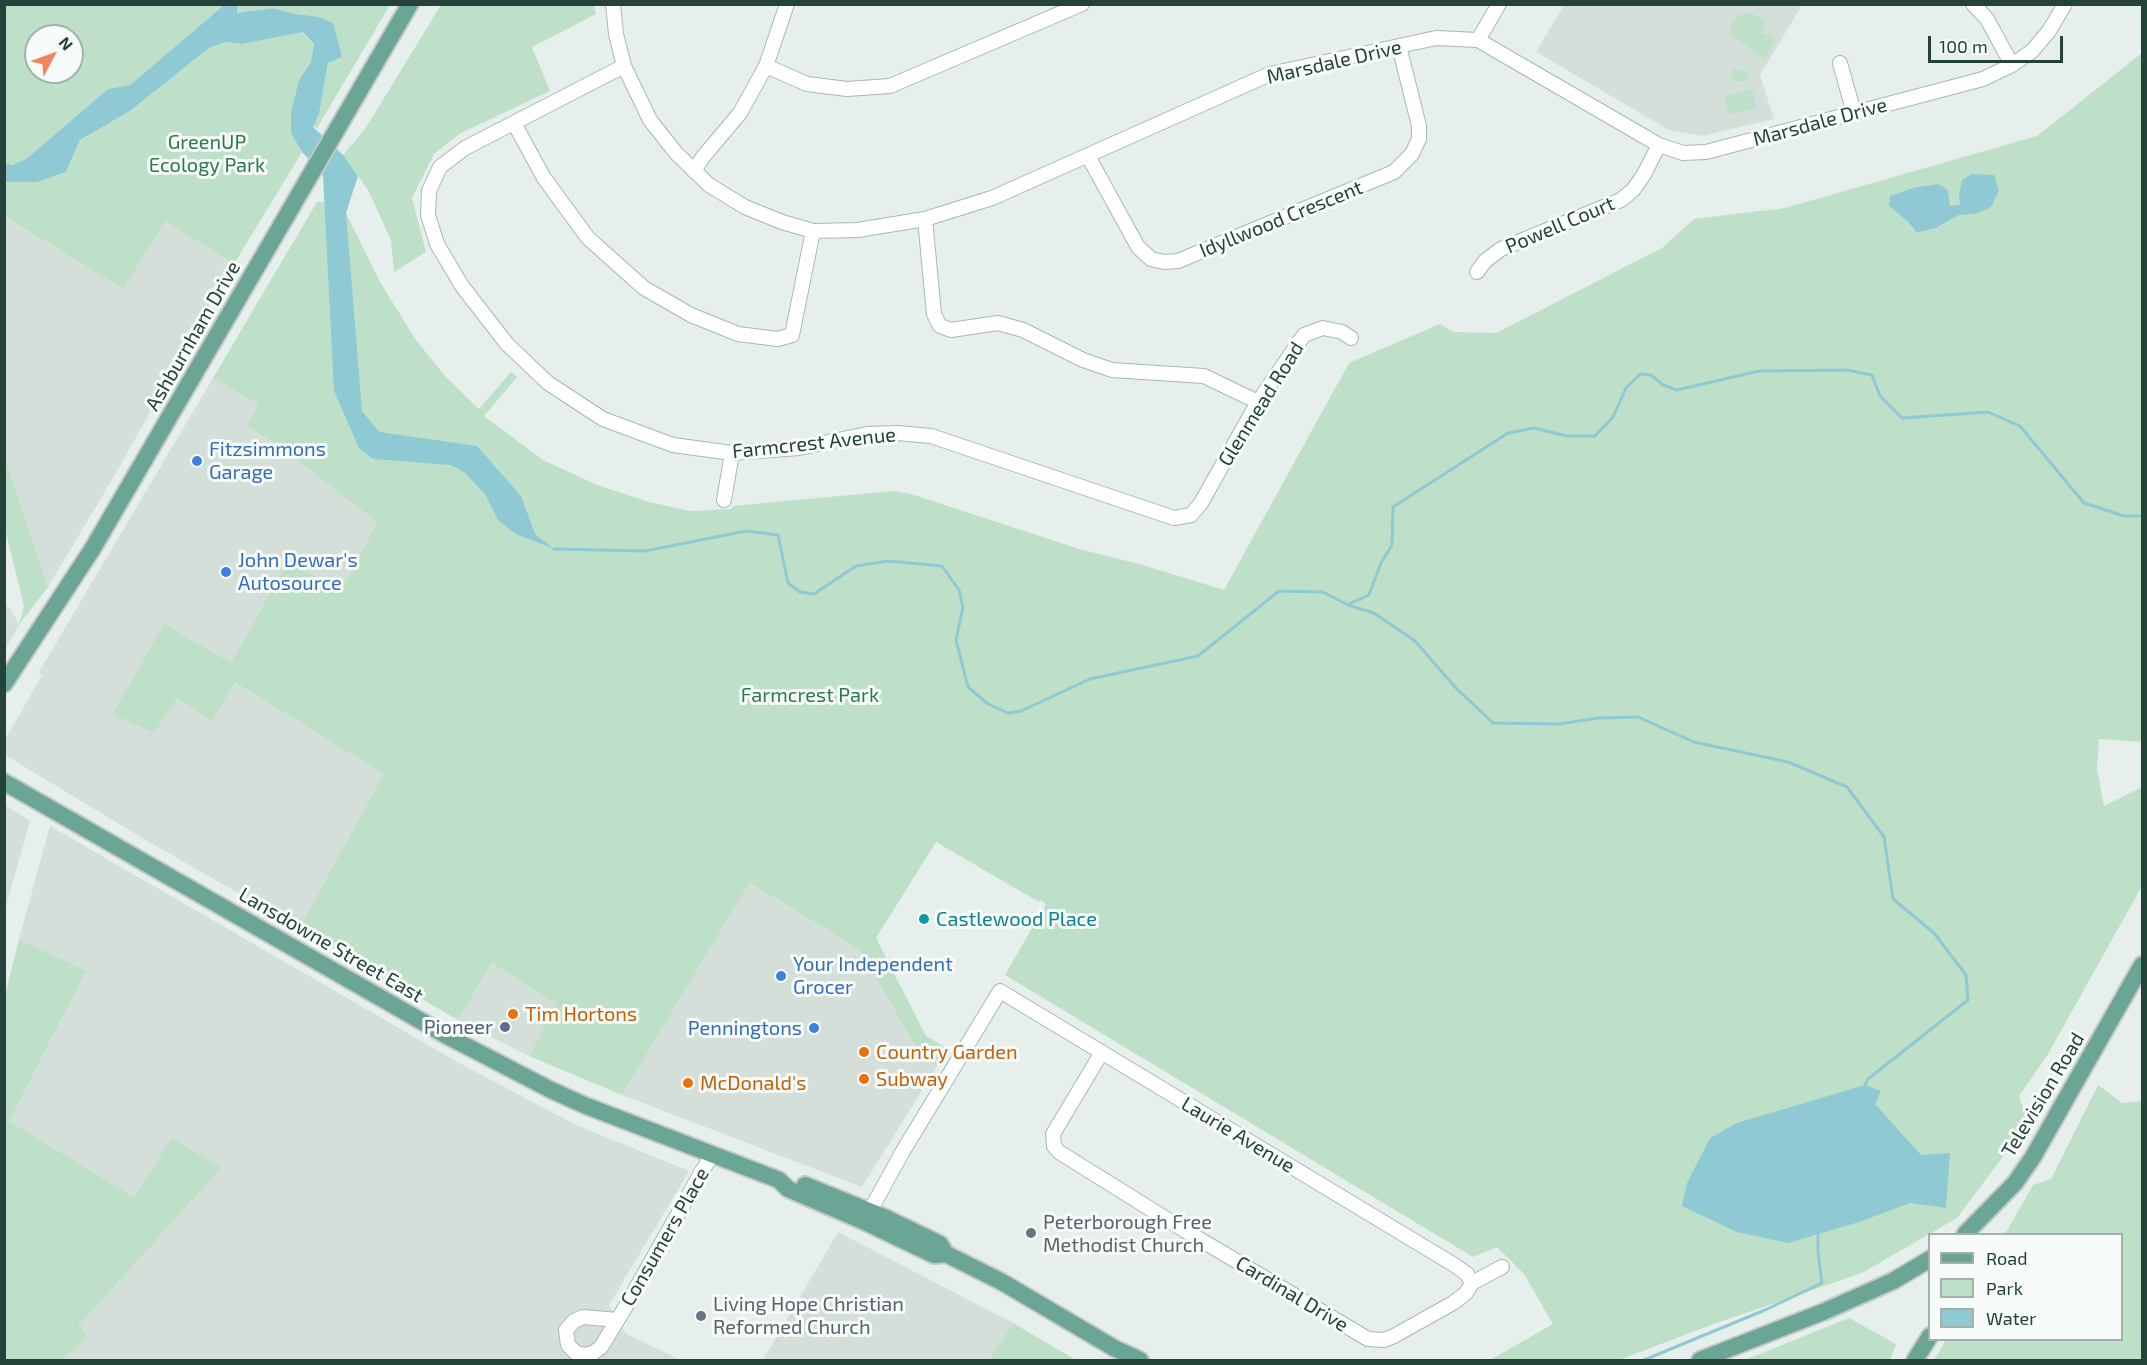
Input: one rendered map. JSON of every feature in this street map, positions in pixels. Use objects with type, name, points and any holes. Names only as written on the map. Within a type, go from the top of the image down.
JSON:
[{"type":"main road","name":"Ashburnham Drive","points":[[4,684],[93,548],[410,4]]},
{"type":"main road","name":"Lansdowne Street East","points":[[4,782],[449,1037],[522,1075],[584,1105],[779,1180],[788,1189],[867,1216],[934,1255],[946,1254],[1002,1282],[1114,1348],[1140,1360]]},
{"type":"main road","name":"Television Road","points":[[1966,1233],[2015,1183],[2033,1157],[2142,965]]},
{"type":"main road","points":[[1700,1360],[1823,1312],[1893,1281],[1928,1260]]},
{"type":"main road","points":[[1915,1360],[1928,1338]]},
{"type":"main road","name":"Lansdowne Street East","points":[[1114,1348],[1130,1360]]},
{"type":"street","name":"Marsdale Drive","points":[[613,4],[616,34],[624,66],[650,120],[676,153],[709,185],[745,207],[782,222],[813,231],[858,230],[925,219],[992,198],[1270,74],[1436,38],[1478,40],[1659,145],[1683,153],[1706,152],[1983,79],[2013,65],[2032,51],[2049,31],[2065,4]]},
{"type":"street","points":[[694,171],[740,113],[766,66],[787,4]]},
{"type":"street","points":[[766,66],[807,84],[847,89],[890,86],[1082,4]]},
{"type":"street","points":[[1478,40],[1499,4]]},
{"type":"street","points":[[1973,4],[1987,18],[2013,65]]},
{"type":"street","name":"Idyllwood Crescent","points":[[1088,156],[1138,247],[1151,259],[1164,262],[1178,261],[1394,172],[1412,154],[1419,139],[1419,126],[1399,46]]},
{"type":"street","points":[[1840,63],[1854,113]]},
{"type":"street","name":"Farmcrest Avenue","points":[[624,66],[465,148],[441,167],[429,191],[428,215],[436,243],[462,286],[507,344],[548,383],[603,419],[673,445],[732,453],[799,448],[867,434],[898,433],[931,436],[1174,518],[1191,515]]},
{"type":"street","points":[[514,123],[544,178],[588,238],[644,288],[691,315],[738,334],[778,339],[792,335],[813,231]]},
{"type":"street","name":"Powell Court","points":[[1477,272],[1485,261],[1501,249],[1621,200],[1633,190],[1643,176],[1659,145]]},
{"type":"street","points":[[925,219],[934,314],[940,326],[951,330],[998,323],[1023,330],[1083,360],[1112,370],[1204,376],[1258,402]]},
{"type":"street","name":"Glenmead Road","points":[[1191,515],[1201,503],[1258,402],[1304,335],[1323,328],[1342,332],[1351,338]]},
{"type":"street","points":[[724,500],[732,453]]},
{"type":"street","name":"Laurie Avenue","points":[[867,1216],[903,1150],[1000,991],[1456,1266],[1467,1274],[1472,1283]]},
{"type":"street","name":"Cardinal Drive","points":[[1102,1052],[1053,1134],[1054,1146],[1059,1152],[1184,1230],[1368,1339],[1384,1340],[1394,1336],[1453,1303],[1466,1293],[1472,1283],[1502,1267]]},
{"type":"street","name":"Consumers Place","points":[[617,1320],[713,1154]]},
{"type":"shaded area","points":[[1564,5],[1802,5],[1760,75],[1774,119],[1702,136],[1669,130],[1536,52]]},
{"type":"shaded area","points":[[4,217],[123,289],[164,220],[234,264],[113,478],[48,587],[5,458]]},
{"type":"shaded area","points":[[213,378],[258,404],[246,426],[276,443],[377,521],[342,589],[287,562],[231,663],[113,713],[154,732],[176,698],[234,683],[385,774],[299,928],[144,839],[5,755],[5,740],[42,675],[39,672]]},
{"type":"shaded area","points":[[5,605],[11,609],[19,625],[5,650]]},
{"type":"shaded area","points":[[5,805],[30,821],[5,910]]},
{"type":"shaded area","points":[[50,826],[461,1064],[574,1124],[689,1171],[609,1305],[626,1334],[681,1360],[62,1360],[88,1337],[79,1325],[134,1197],[9,1121],[87,972],[19,939]]},
{"type":"shaded area","points":[[748,883],[860,950],[914,1044],[938,1065],[862,1187],[622,1095]]},
{"type":"shaded area","points":[[492,963],[557,1004],[529,1056],[458,1020]]},
{"type":"shaded area","points":[[838,1232],[1013,1323],[989,1360],[763,1360]]},
{"type":"green space","points":[[4,5],[224,5],[130,85],[108,89],[26,159],[12,165],[4,163]]},
{"type":"green space","points":[[237,5],[390,5],[317,128],[313,127],[319,114],[328,63],[295,14],[273,8],[237,13]]},
{"type":"green space","points":[[441,5],[594,5],[596,14],[532,47],[550,91],[459,134],[434,154],[412,198],[426,252],[394,272],[391,240],[368,190],[343,155],[365,129]]},
{"type":"green space","points":[[1752,13],[1766,22],[1762,34],[1770,35],[1775,40],[1765,59],[1730,34],[1732,23],[1739,15]]},
{"type":"green space","name":"GreenUP Ecology Park","points":[[302,32],[314,44],[311,62],[299,80],[291,133],[302,152],[234,264],[165,221],[123,289],[5,217],[4,182],[37,182],[66,172],[80,140],[130,111],[209,48],[225,42],[242,44]]},
{"type":"green space","name":"Farmcrest Park","points":[[2142,53],[2142,742],[2099,739],[2097,769],[2104,806],[2142,787],[2142,886],[2048,1054],[2019,1096],[2028,1123],[1957,1218],[1862,1273],[1711,1325],[1619,1360],[1490,1360],[1553,1324],[1524,1274],[1497,1247],[1473,1257],[1005,975],[1046,904],[936,842],[876,938],[926,1036],[948,1049],[938,1065],[914,1044],[860,950],[749,883],[622,1095],[529,1056],[556,1004],[492,963],[458,1020],[299,928],[384,774],[235,683],[212,721],[177,698],[154,733],[113,714],[164,624],[231,663],[287,562],[342,589],[377,522],[277,444],[246,426],[258,404],[213,378],[317,202],[325,202],[346,213],[380,282],[416,340],[445,376],[479,409],[511,372],[517,377],[484,416],[543,460],[597,485],[649,502],[690,511],[732,509],[733,506],[892,491],[911,494],[1079,549],[1143,565],[1224,590],[1349,363],[1440,324],[1454,332],[1496,333],[1662,248],[1694,219],[1785,208],[2037,136]],"holes":[[[1948,190],[1950,206],[1961,206],[1959,195],[1975,214],[1959,215],[1936,228],[1917,233],[1889,206]]]},
{"type":"green space","points":[[1733,69],[1749,71],[1747,81],[1731,81]]},
{"type":"green space","points":[[1752,89],[1757,108],[1728,115],[1724,96]]},
{"type":"green space","points":[[5,458],[48,587],[19,625],[24,606],[5,529]]},
{"type":"green space","points":[[19,939],[87,971],[9,1121],[134,1197],[172,1138],[221,1168],[79,1325],[88,1337],[62,1360],[5,1360],[4,1000]]},
{"type":"green space","points":[[2098,1085],[2122,1103],[2142,1101],[2142,1360],[1934,1360],[1945,1341],[2123,1341],[2123,1233],[2006,1233],[2033,1185],[2051,1179]]},
{"type":"green space","points":[[1849,1318],[1896,1344],[1890,1360],[1745,1360]]},
{"type":"green space","points":[[1013,1323],[1076,1360],[989,1360]]},
{"type":"water","points":[[224,5],[237,5],[237,13],[273,8],[319,17],[333,23],[342,57],[328,63],[319,114],[313,127],[343,155],[358,176],[346,213],[362,411],[379,432],[477,446],[521,496],[535,534],[554,549],[516,534],[498,520],[485,494],[465,473],[451,465],[373,459],[359,448],[334,391],[323,175],[302,152],[291,133],[291,113],[299,80],[311,62],[314,44],[303,32],[242,44],[225,42],[209,48],[130,111],[80,140],[66,172],[37,182],[5,182],[4,163],[12,165],[26,159],[108,89],[130,85]]},
{"type":"water","points":[[1972,174],[1994,175],[1999,191],[1991,207],[1975,214],[1959,215],[1936,228],[1917,233],[1889,206],[1890,196],[1913,188],[1938,184],[1948,190],[1950,206],[1960,205],[1962,180]]},
{"type":"water","points":[[1865,1085],[1881,1091],[1875,1104],[1921,1155],[1950,1153],[1946,1208],[1910,1203],[1859,1222],[1788,1243],[1737,1232],[1682,1206],[1687,1183],[1710,1138],[1737,1123]]},
{"type":"waterway","points":[[1349,604],[1369,595],[1381,563],[1392,545],[1393,507],[1508,433],[1534,428],[1567,436],[1595,436],[1613,417],[1626,388],[1640,374],[1651,375],[1663,385],[1677,390],[1759,371],[1847,370],[1872,375],[1880,396],[1902,418],[1988,412],[2020,426],[2084,503],[2124,516],[2142,516]]},
{"type":"waterway","points":[[554,549],[645,551],[746,531],[778,535],[788,583],[800,592],[814,594],[856,566],[888,561],[942,566],[959,590],[963,607],[956,640],[968,687],[988,704],[1008,713],[1021,711],[1090,679],[1198,656],[1279,591],[1323,592],[1348,605],[1374,613],[1415,641],[1456,688],[1493,723],[1559,724],[1599,718],[1638,717],[1694,742],[1788,762],[1847,787],[1884,837],[1893,899],[1934,933],[1966,975],[1968,1000],[1868,1079],[1865,1085]]},
{"type":"waterway","points":[[1644,1360],[1765,1310],[1822,1283],[1818,1234]]},
{"type":"place","name":"Fitzsimmons Garage","points":[[197,461]]},
{"type":"place","name":"John Dewar's Autosource","points":[[226,572]]},
{"type":"place","name":"Castlewood Place","points":[[924,919]]},
{"type":"place","name":"Your Independent Grocer","points":[[781,976]]},
{"type":"place","name":"Tim Hortons","points":[[513,1014]]},
{"type":"place","name":"Pioneer","points":[[505,1027]]},
{"type":"place","name":"Penningtons","points":[[814,1028]]},
{"type":"place","name":"Country Garden","points":[[864,1052]]},
{"type":"place","name":"Subway","points":[[864,1079]]},
{"type":"place","name":"McDonald's","points":[[688,1083]]},
{"type":"place","name":"Peterborough Free Methodist Church","points":[[1031,1233]]},
{"type":"place","name":"Living Hope Christian Reformed Church","points":[[701,1316]]}]
